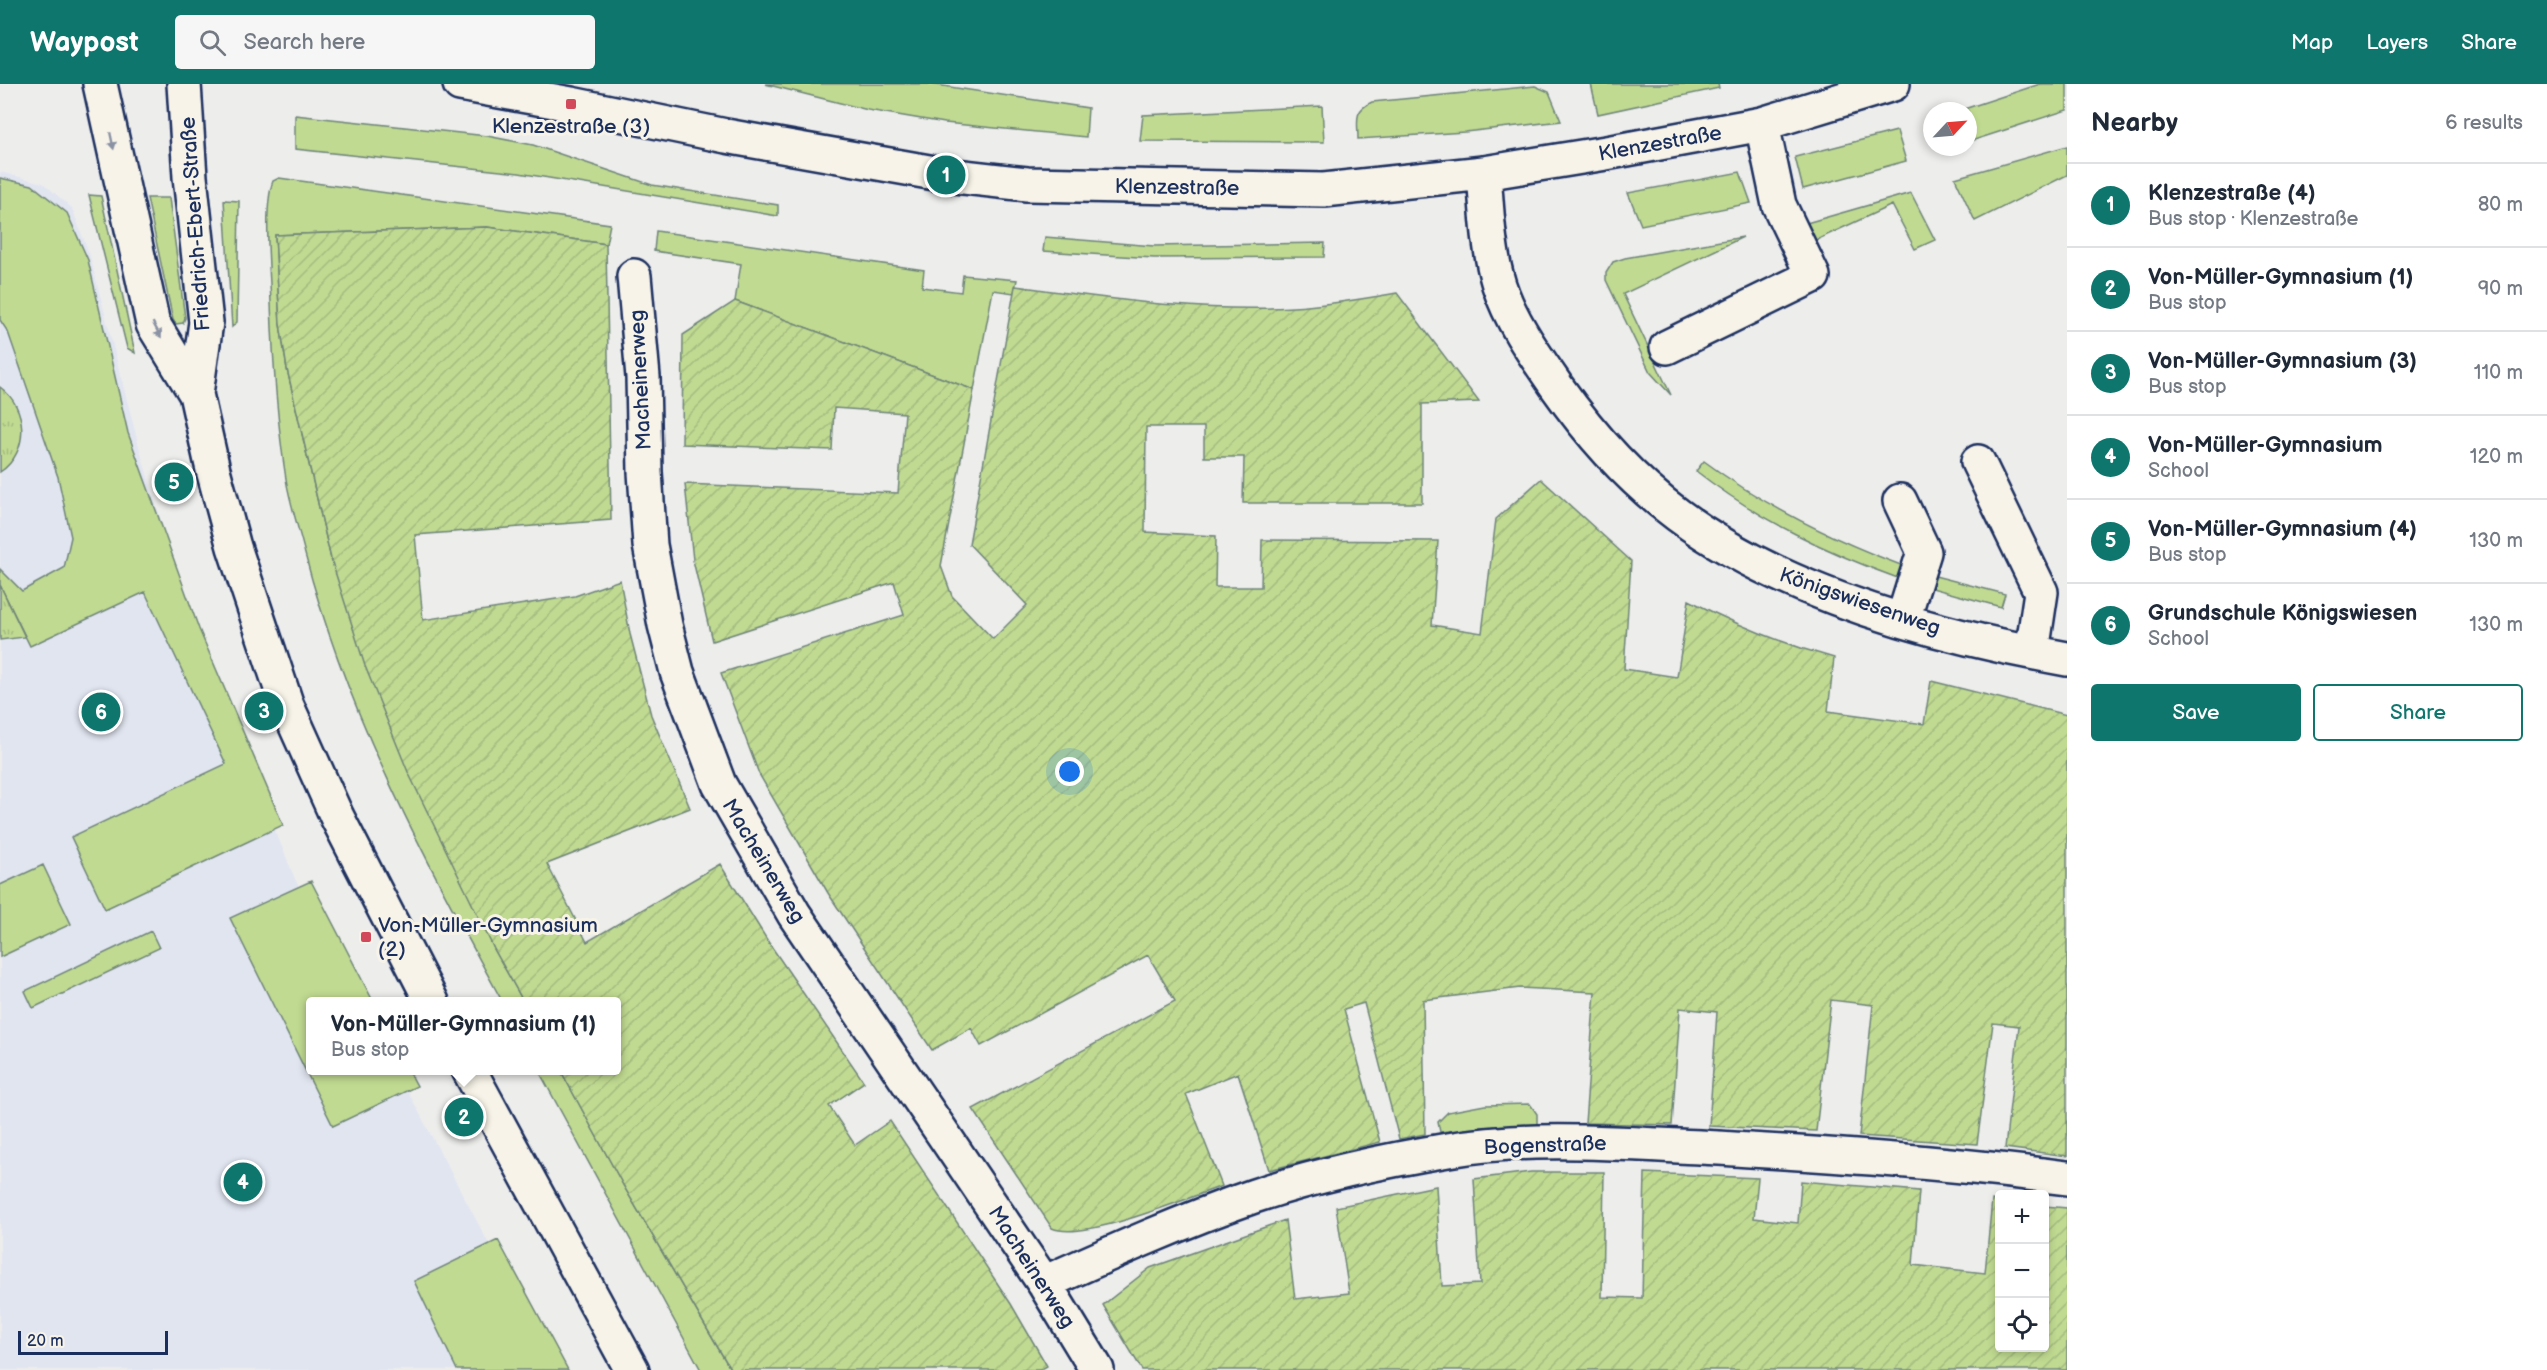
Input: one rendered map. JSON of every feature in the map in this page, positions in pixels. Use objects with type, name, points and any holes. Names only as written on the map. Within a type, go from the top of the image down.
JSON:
[{"type":"street","name":"Friedrich-Ebert-Straße","points":[[100,84],[153,324],[196,394]]},
{"type":"street","name":"Friedrich-Ebert-Straße","points":[[184,84],[190,177],[206,322],[196,394]]},
{"type":"street","name":"Klenzestraße","points":[[460,84],[737,138],[946,175],[1022,184],[1324,190],[1484,172],[1594,155],[1762,124],[1893,84]]},
{"type":"street","points":[[1667,347],[1813,276],[1779,205],[1762,124]]},
{"type":"street","name":"Königswiesenweg","points":[[1484,172],[1492,255],[1499,285],[1513,318],[1536,357],[1577,416],[1615,457],[1677,515],[1717,542],[1772,570],[1837,597],[1903,619],[2067,659]]},
{"type":"street","name":"Macheinerweg","points":[[634,276],[643,377],[645,472],[650,545],[665,625],[677,672],[719,784],[794,914],[1044,1283],[1097,1370]]},
{"type":"street","points":[[196,394],[213,470],[234,547],[287,706],[337,817],[429,997]]},
{"type":"street","points":[[1978,462],[2042,592],[2032,652]]},
{"type":"street","points":[[1900,501],[1924,552],[1903,619]]},
{"type":"street","points":[[471,1075],[632,1370]]},
{"type":"street","name":"Bogenstraße","points":[[1044,1283],[1153,1235],[1253,1197],[1307,1180],[1450,1149],[1527,1143],[1625,1143],[1783,1152],[1986,1168],[2067,1178]]},
{"type":"shaded area","points":[[0,172],[43,183],[72,208],[90,256],[139,447],[193,628],[295,879],[358,997],[306,997],[306,1075],[399,1075],[556,1370],[0,1370]]},
{"type":"green space","points":[[765,84],[930,84],[1088,108],[1086,137],[945,123],[868,110]]},
{"type":"green space","points":[[1591,84],[1718,84],[1719,88],[1598,114]]},
{"type":"green space","points":[[2040,84],[2067,84],[2067,110],[1977,139],[1977,105]]},
{"type":"green space","points":[[1535,86],[1549,92],[1561,121],[1465,132],[1358,139],[1359,113],[1372,102]]},
{"type":"green space","points":[[1322,106],[1324,142],[1140,141],[1143,115]]},
{"type":"green space","points":[[295,115],[487,136],[533,145],[652,185],[778,205],[778,216],[519,173],[295,149]]},
{"type":"green space","points":[[1897,131],[1906,161],[1803,189],[1795,157]]},
{"type":"green space","points":[[2067,146],[2067,175],[1975,221],[1955,178]]},
{"type":"green space","points":[[1740,172],[1751,203],[1641,225],[1628,193]]},
{"type":"green space","points":[[0,178],[32,185],[67,213],[88,260],[128,433],[199,629],[283,825],[105,909],[71,837],[226,764],[145,592],[30,646],[0,585],[0,569],[22,591],[64,568],[71,537],[58,477],[8,332],[0,320]]},
{"type":"green space","points":[[279,178],[610,224],[606,244],[487,227],[275,235],[280,324],[287,369],[331,559],[494,949],[521,997],[500,997],[444,893],[365,727],[322,613],[292,507],[278,413],[268,223],[268,207],[273,181]]},
{"type":"green space","points":[[1911,193],[1935,240],[1915,249],[1892,205],[1812,242],[1803,224]]},
{"type":"green space","points":[[89,195],[101,196],[135,353],[127,348]]},
{"type":"green space","points":[[147,198],[169,198],[185,318],[183,323],[176,324],[173,320]]},
{"type":"green space","points":[[224,200],[239,201],[237,322],[232,327]]},
{"type":"green space","points":[[487,227],[606,244],[611,520],[415,535],[423,620],[575,596],[620,580],[630,634],[651,715],[690,808],[547,864],[587,942],[720,864],[769,943],[864,1082],[829,1106],[855,1145],[890,1121],[1011,1304],[1047,1366],[1040,1370],[731,1370],[623,1185],[563,1075],[621,1075],[621,997],[521,997],[494,949],[408,772],[365,666],[331,559],[287,369],[280,324],[275,235]]},
{"type":"green space","points":[[656,231],[924,270],[922,287],[961,292],[963,275],[1017,280],[1014,293],[993,290],[974,390],[735,301],[741,264],[654,251]]},
{"type":"green space","points":[[1045,237],[1154,246],[1325,243],[1324,257],[1154,258],[1043,251]]},
{"type":"green space","points":[[1743,237],[1623,294],[1671,395],[1650,372],[1606,280],[1606,273],[1613,262],[1625,258]]},
{"type":"green space","points":[[1015,286],[1154,303],[1223,308],[1306,306],[1397,293],[1479,402],[1422,404],[1422,503],[1243,503],[1244,457],[1204,457],[1204,427],[1146,427],[1145,532],[1216,536],[1215,587],[1261,587],[1262,540],[1438,541],[1432,625],[1482,633],[1496,519],[1541,479],[1631,561],[1624,669],[1677,677],[1689,600],[1760,633],[1834,658],[1828,711],[1924,724],[1931,681],[2067,715],[2067,1156],[2005,1148],[2019,1026],[1993,1023],[1977,1144],[1859,1136],[1873,1005],[1831,1000],[1816,1131],[1709,1126],[1717,1012],[1680,1008],[1672,1125],[1585,1123],[1595,992],[1520,988],[1423,1000],[1425,1134],[1399,1139],[1364,1003],[1344,1009],[1380,1142],[1269,1170],[1238,1073],[1186,1094],[1222,1186],[1111,1224],[1067,1231],[1052,1228],[973,1109],[1175,1001],[1148,955],[981,1046],[971,1028],[932,1050],[828,893],[759,774],[721,673],[904,615],[894,582],[712,641],[693,560],[685,484],[898,493],[905,413],[834,408],[832,450],[682,444],[683,335],[735,301],[974,390],[941,566],[952,596],[993,639],[1027,605],[969,544]]},
{"type":"green space","points":[[0,387],[16,406],[22,430],[17,453],[0,472]]},
{"type":"green space","points":[[1704,461],[1776,508],[1852,546],[1906,567],[1903,580],[1821,547],[1769,520],[1696,471]]},
{"type":"green space","points":[[1935,576],[2005,594],[2001,607],[1932,588]]},
{"type":"green space","points":[[0,585],[25,637],[0,640]]},
{"type":"green space","points":[[43,865],[71,924],[0,957],[0,885]]},
{"type":"green space","points":[[311,881],[371,997],[306,997],[306,1071],[230,918]]},
{"type":"green space","points":[[151,931],[159,948],[33,1008],[25,991]]},
{"type":"green space","points":[[308,1075],[411,1075],[417,1086],[333,1126]]},
{"type":"green space","points":[[541,1075],[563,1075],[623,1185],[731,1370],[701,1370]]},
{"type":"green space","points":[[1530,1104],[1537,1114],[1537,1126],[1482,1127],[1440,1132],[1438,1122],[1448,1112],[1485,1105]]},
{"type":"green space","points":[[1531,1172],[1604,1172],[1602,1297],[1642,1298],[1645,1173],[1758,1178],[1754,1218],[1798,1223],[1801,1181],[1919,1191],[1913,1265],[1985,1273],[1992,1200],[1995,1200],[1995,1352],[2049,1352],[2049,1206],[2067,1208],[2067,1370],[1142,1370],[1103,1305],[1150,1268],[1285,1220],[1295,1299],[1349,1293],[1336,1207],[1436,1186],[1442,1286],[1480,1284],[1474,1179]]},
{"type":"green space","points":[[498,1240],[568,1370],[457,1370],[414,1281]]},
{"type":"place","name":"Klenzestraße (3)","points":[[571,104]]},
{"type":"place","name":"Klenzestraße (4)","points":[[946,175]]},
{"type":"place","name":"Von-Müller-Gymnasium (4)","points":[[174,482]]},
{"type":"place","name":"Von-Müller-Gymnasium (3)","points":[[264,711]]},
{"type":"place","name":"Grundschule Königswiesen","points":[[101,712]]},
{"type":"place","name":"Von-Müller-Gymnasium (2)","points":[[366,937]]},
{"type":"place","name":"Von-Müller-Gymnasium (1)","points":[[464,1117]]},
{"type":"place","name":"Von-Müller-Gymnasium","points":[[243,1182]]}]
